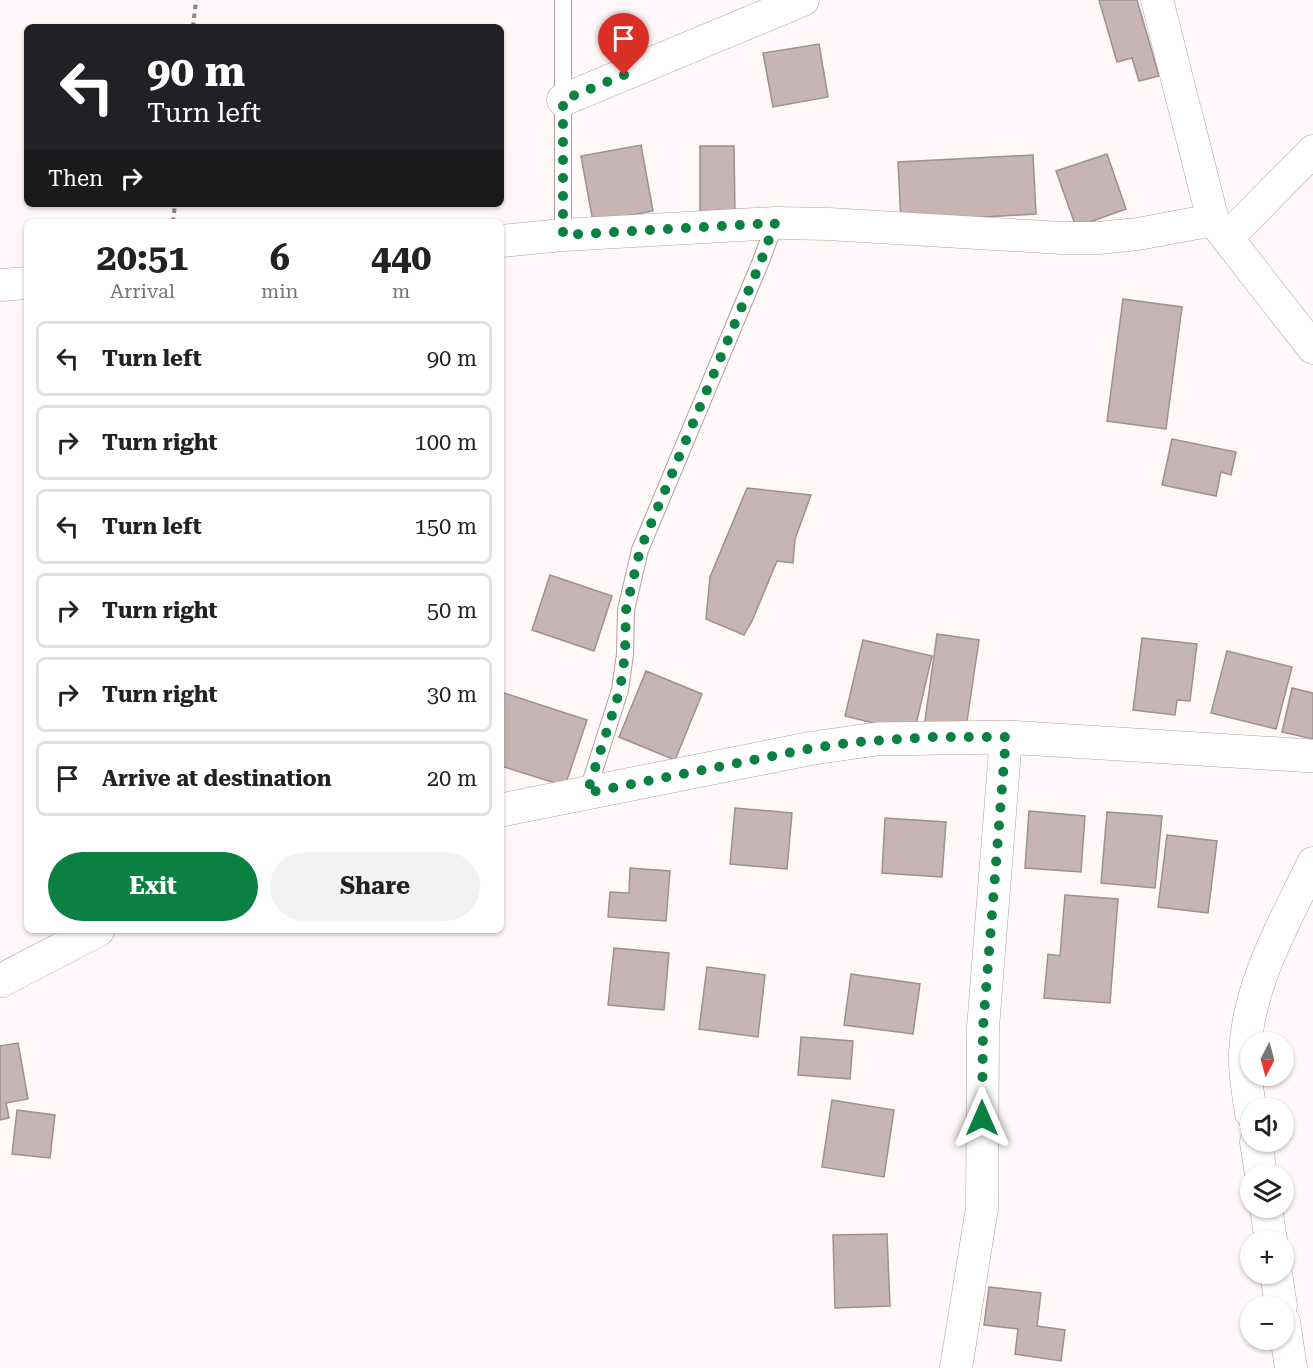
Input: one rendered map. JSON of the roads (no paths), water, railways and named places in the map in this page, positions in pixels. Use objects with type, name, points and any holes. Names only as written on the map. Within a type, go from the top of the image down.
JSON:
[{"type":"street","points":[[563,100],[803,0]]},
{"type":"street","points":[[1157,0],[1220,229],[1313,348]]},
{"type":"street","points":[[504,241],[563,235],[775,223],[840,224],[1062,238],[1220,229],[1313,151]]},
{"type":"street","points":[[0,285],[24,283]]},
{"type":"street","points":[[504,809],[813,748],[856,742],[932,737],[1006,737],[1313,756]]},
{"type":"street","points":[[956,1368],[982,1208],[983,1028],[1006,737]]},
{"type":"street","points":[[1249,1098],[1245,1054],[1253,1000],[1266,963],[1313,863]]},
{"type":"street","points":[[0,981],[92,933]]},
{"type":"street","points":[[1288,1350],[1291,1368]]},
{"type":"lane","points":[[563,0],[563,235]]},
{"type":"lane","points":[[587,793],[620,690],[625,654],[626,610],[640,550],[775,223]]}]
